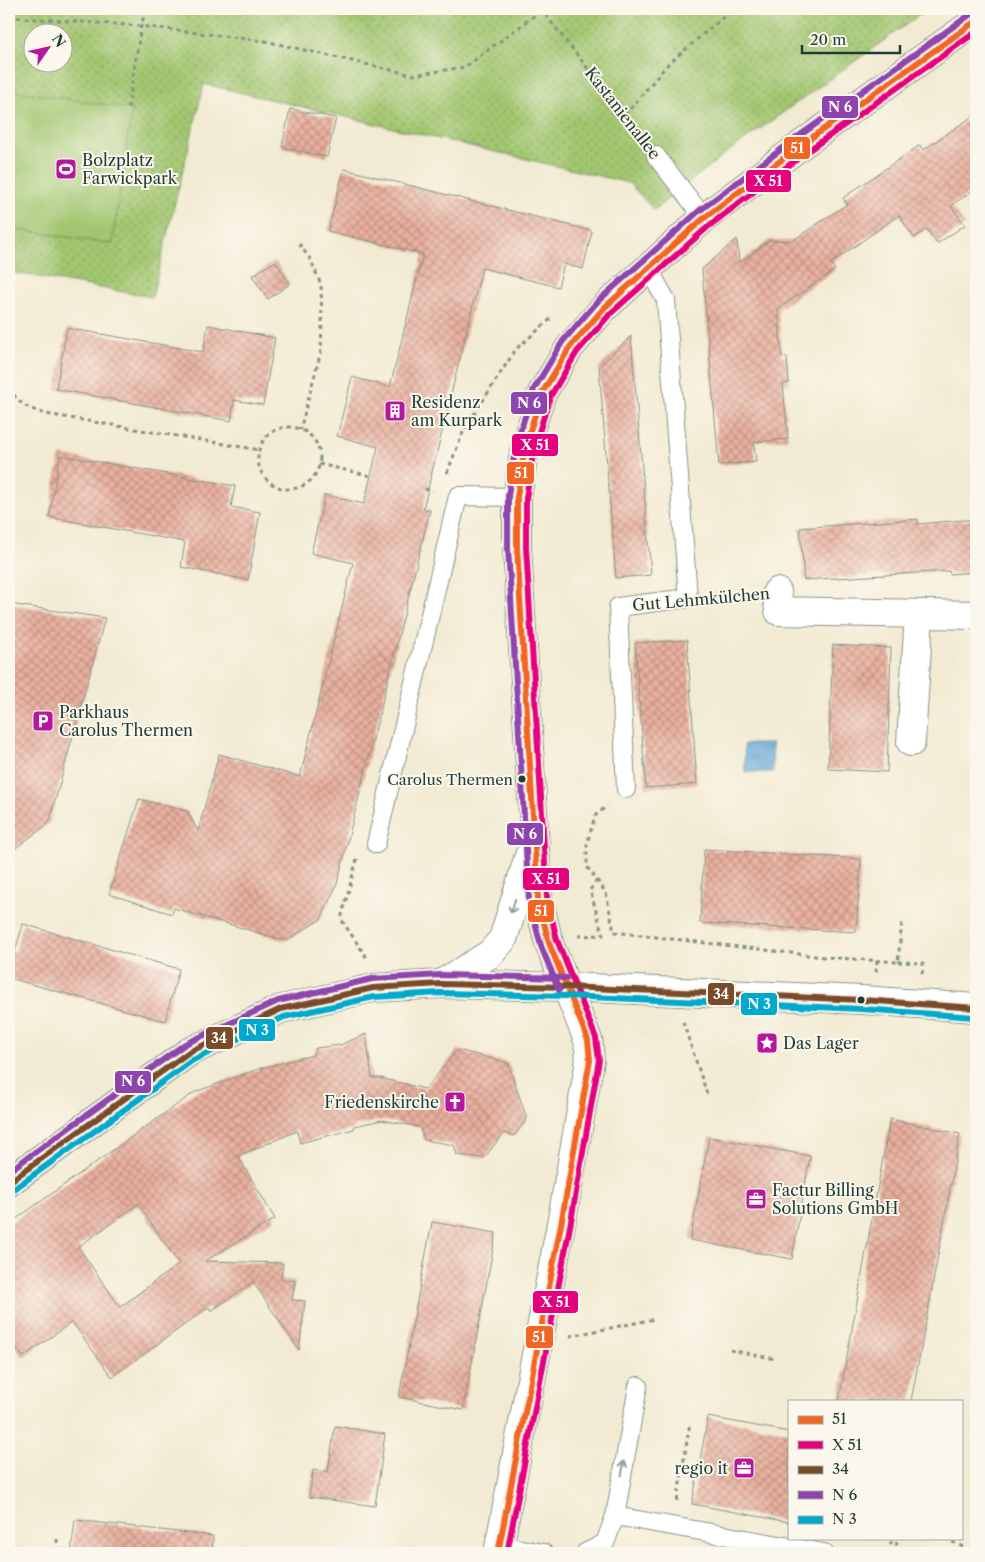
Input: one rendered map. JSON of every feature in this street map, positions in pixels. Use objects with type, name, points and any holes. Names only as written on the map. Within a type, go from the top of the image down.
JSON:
[{"type":"street","points":[[499,1549],[562,1219],[590,1060],[588,1040],[549,943],[538,899],[517,547],[517,497],[525,446],[542,393],[570,347],[604,308],[704,218],[976,20]]},
{"type":"street","name":"Gut Lehmkülchen","points":[[777,592],[779,611],[976,615]]},
{"type":"street","points":[[911,742],[919,614]]},
{"type":"street","points":[[441,984],[490,954],[503,939],[534,843]]},
{"type":"street","points":[[9,1182],[189,1052],[281,1009],[373,988],[441,984],[567,987],[868,1000],[976,1008]]},
{"type":"lane","name":"Kastanienallee","points":[[656,156],[704,218]]},
{"type":"lane","points":[[648,268],[666,300],[688,598]]},
{"type":"lane","points":[[376,844],[458,496],[517,497]]},
{"type":"lane","name":"Gut Lehmkülchen","points":[[626,790],[618,607],[688,598]]},
{"type":"lane","points":[[585,1553],[605,1543],[615,1516],[638,1386]]},
{"type":"lane","points":[[615,1516],[824,1553]]},
{"type":"lane","points":[[499,1549],[544,1553]]},
{"type":"path","points":[[128,108],[141,26],[146,9]]},
{"type":"path","points":[[9,17],[141,26],[265,41],[413,76],[465,67],[542,9]]},
{"type":"path","name":"Kastanienallee","points":[[542,9],[656,156]]},
{"type":"path","points":[[625,115],[667,65],[733,9]]},
{"type":"path","points":[[299,244],[311,260],[321,285],[322,322],[321,351],[300,430]]},
{"type":"path","points":[[458,496],[439,492],[464,430],[516,348],[559,311]]},
{"type":"path","points":[[9,388],[17,400],[27,408],[46,414],[260,450]]},
{"type":"path","points":[[287,427],[300,430],[306,432],[314,440],[319,449],[318,469],[313,478],[305,485],[285,489],[276,486],[268,480],[258,463],[262,444],[268,435],[277,430],[287,427]]},
{"type":"path","points":[[319,464],[371,476]]},
{"type":"path","name":"Gut Lehmkülchen","points":[[688,598],[777,592]]},
{"type":"path","points":[[626,790],[595,816],[587,844],[587,868],[606,893],[614,932],[824,957],[923,963]]},
{"type":"path","points":[[373,988],[369,961],[341,919],[360,847],[376,844]]},
{"type":"path","points":[[549,943],[576,936],[603,935],[590,890],[597,880]]},
{"type":"path","points":[[898,962],[902,921]]},
{"type":"path","points":[[683,1022],[707,1094]]},
{"type":"path","points":[[586,1333],[655,1319]]},
{"type":"path","points":[[730,1350],[776,1359]]},
{"type":"path","points":[[673,1526],[690,1423]]},
{"type":"path","points":[[57,1539],[58,1553]]},
{"type":"path","points":[[889,1553],[892,1540]]},
{"type":"path","points":[[894,1553],[897,1540]]},
{"type":"path","points":[[949,1540],[971,1552],[976,1552]]},
{"type":"green space","points":[[9,9],[928,9],[725,154],[654,210],[629,183],[204,84],[152,297],[9,272]]},
{"type":"green space","name":"Bolzplatz Farwickpark","points":[[9,90],[132,109],[112,244],[9,228]]},
{"type":"water","points":[[744,744],[772,744],[773,772],[745,772]]},
{"type":"building","points":[[290,109],[336,118],[327,157],[282,147]]},
{"type":"building","points":[[976,114],[976,188],[951,206],[965,225],[937,244],[927,229],[914,238],[899,215],[831,263],[835,270],[778,309],[782,357],[787,357],[789,383],[783,384],[788,439],[754,442],[756,462],[719,465],[702,269],[737,239],[739,263],[770,240],[792,241],[847,204],[843,198],[920,145],[923,150]]},
{"type":"building","points":[[344,169],[592,231],[583,269],[564,264],[558,287],[482,268],[423,509],[430,510],[337,884],[321,919],[286,941],[174,908],[172,914],[109,894],[139,799],[187,811],[198,831],[219,754],[300,777],[353,563],[311,553],[325,495],[364,504],[378,447],[337,436],[352,377],[390,387],[423,254],[328,231]]},
{"type":"building","points":[[275,261],[290,284],[268,299],[252,276]]},
{"type":"building","points":[[208,325],[275,338],[263,405],[234,400],[231,421],[56,389],[67,328],[203,352]]},
{"type":"building","points":[[631,336],[651,575],[616,578],[599,367]]},
{"type":"building","points":[[60,455],[235,486],[231,507],[260,512],[248,580],[181,567],[185,542],[49,517]]},
{"type":"building","points":[[918,519],[918,524],[976,519],[976,572],[950,574],[949,571],[804,580],[800,528]]},
{"type":"building","name":"Parkhaus Carolus Thermen","points":[[9,604],[105,618],[49,823],[9,853]]},
{"type":"building","points":[[687,640],[697,784],[646,788],[635,643]]},
{"type":"building","points":[[833,645],[891,648],[887,772],[828,769]]},
{"type":"building","points":[[704,849],[861,859],[856,932],[700,923]]},
{"type":"building","points":[[23,924],[179,969],[165,1021],[9,978],[9,950],[15,952]]},
{"type":"building","points":[[366,1034],[372,1078],[380,1078],[425,1089],[458,1050],[508,1063],[527,1119],[514,1136],[504,1133],[484,1158],[457,1155],[454,1145],[424,1140],[420,1127],[382,1120],[354,1126],[354,1129],[300,1143],[297,1131],[238,1156],[275,1219],[205,1261],[283,1263],[281,1279],[295,1281],[292,1300],[305,1301],[299,1350],[253,1282],[211,1311],[209,1307],[112,1377],[72,1322],[23,1357],[9,1337],[9,1224],[195,1092],[261,1068],[313,1055],[316,1048],[340,1045]],"holes":[[[138,1204],[179,1264],[120,1307],[78,1247]]]},
{"type":"building","points":[[890,1119],[960,1134],[911,1400],[839,1400]]},
{"type":"building","points":[[709,1137],[810,1156],[792,1259],[690,1240]]},
{"type":"building","points":[[432,1222],[496,1233],[463,1410],[399,1397]]},
{"type":"building","name":"regio it","points":[[708,1417],[788,1432],[788,1522],[692,1504]]},
{"type":"building","points":[[335,1426],[385,1434],[375,1506],[309,1497],[313,1470],[328,1472]]},
{"type":"building","points":[[75,1520],[213,1536],[212,1553],[71,1553]]},
{"type":"transit line","points":[[559,990],[541,946],[529,900],[508,548],[508,496],[516,444],[534,389],[563,341],[598,301],[699,211],[799,136],[971,14]]},
{"type":"transit line","name":"51","points":[[498,1553],[562,1219],[590,1060],[588,1040],[549,943],[538,899],[517,547],[517,497],[525,446],[542,393],[570,347],[604,308],[704,218],[804,143],[976,21]]},
{"type":"transit line","points":[[507,1553],[571,1221],[599,1060],[596,1038],[557,940],[547,898],[526,547],[526,498],[534,448],[550,397],[577,352],[610,314],[710,225],[809,150],[976,32]]},
{"type":"transit line","points":[[9,1171],[185,1044],[278,1001],[372,979],[441,975],[567,978]]},
{"type":"transit line","name":"34","points":[[9,1182],[189,1052],[281,1009],[373,988],[441,984],[567,987],[862,1000],[976,1008]]},
{"type":"transit line","points":[[14,1189],[193,1060],[284,1017],[374,997],[441,993],[567,996],[862,1009],[975,1017]]},
{"type":"place","name":"Bolzplatz Farwickpark","points":[[66,169]]},
{"type":"place","name":"Residenz am Kurpark","points":[[395,411]]},
{"type":"place","name":"Parkhaus Carolus Thermen","points":[[43,721]]},
{"type":"place","name":"Carolus Thermen","points":[[522,779]]},
{"type":"place","name":"Das Lager","points":[[767,1043]]},
{"type":"place","name":"Friedenskirche","points":[[455,1102]]},
{"type":"place","name":"Factur Billing Solutions GmbH","points":[[756,1199]]},
{"type":"place","name":"regio it","points":[[744,1468]]}]
